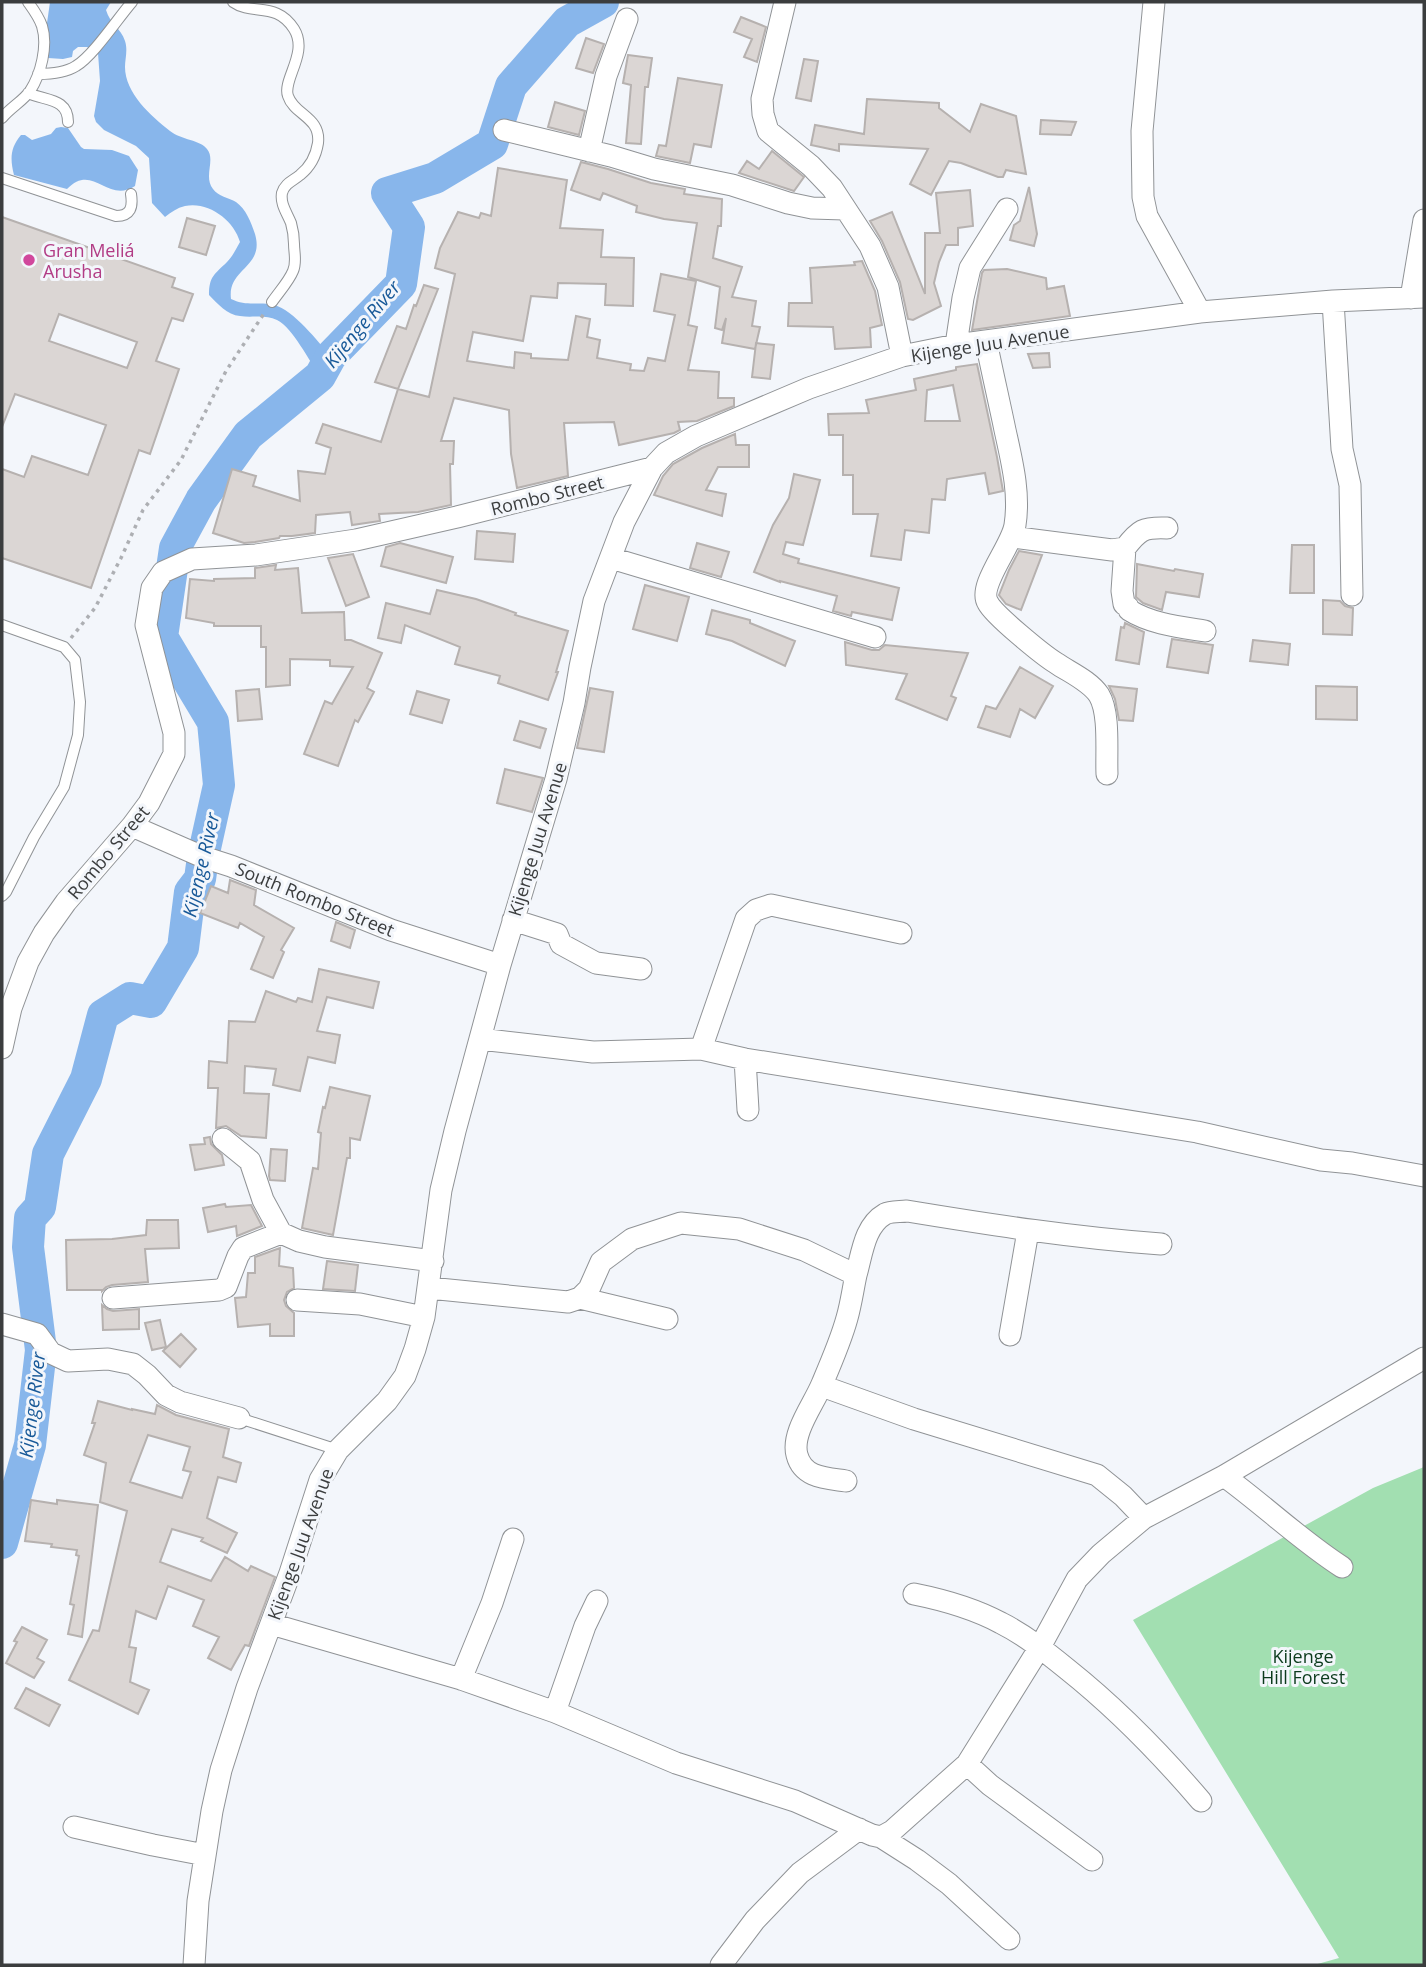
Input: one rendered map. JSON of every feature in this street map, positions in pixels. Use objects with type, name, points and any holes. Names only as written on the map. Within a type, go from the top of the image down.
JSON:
[{"type":"street","points":[[785,2],[762,99],[768,131],[811,166],[832,188],[870,246],[888,288],[902,356]]},
{"type":"street","points":[[1154,2],[1142,131],[1143,197],[1147,216],[1200,312]]},
{"type":"street","points":[[589,150],[606,76],[627,19]]},
{"type":"street","points":[[504,130],[681,176],[732,185],[788,203],[812,208],[844,209]]},
{"type":"street","points":[[957,345],[970,268],[1007,209]]},
{"type":"street","points":[[1418,297],[1424,220]]},
{"type":"street","name":"Kijenge Juu Avenue","points":[[194,1965],[198,1901],[220,1770],[320,1480],[338,1450],[387,1401],[405,1376],[415,1349],[429,1289],[441,1190],[463,1095],[556,779],[594,601],[624,522],[652,468],[666,453],[696,436],[809,388],[902,356],[957,345],[1200,312],[1418,297]]},
{"type":"street","points":[[1333,301],[1342,449],[1350,485],[1352,595]]},
{"type":"street","points":[[986,341],[1016,483],[1015,526],[988,584],[985,593],[987,603],[1053,661],[1098,693],[1105,720],[1107,774]]},
{"type":"street","name":"Rombo Street","points":[[2,1048],[11,1008],[28,962],[44,933],[66,902],[149,803],[174,754],[174,733],[146,625],[152,588],[163,572],[192,559],[256,555],[356,540],[652,468]]},
{"type":"street","points":[[1167,528],[1149,527],[1136,533],[1125,548],[1122,591],[1124,604],[1137,615],[1166,624],[1205,631]]},
{"type":"street","points":[[1012,537],[1112,550],[1125,548]]},
{"type":"street","points":[[611,558],[874,637]]},
{"type":"street","name":"South Rombo Street","points":[[132,826],[203,857],[391,930],[500,965]]},
{"type":"street","points":[[701,1049],[746,919],[755,910],[771,905],[901,933]]},
{"type":"street","points":[[513,920],[557,934],[561,944],[596,963],[641,969]]},
{"type":"street","points":[[480,1039],[593,1052],[701,1049],[745,1059],[1197,1132],[1321,1160],[1424,1176]]},
{"type":"street","points":[[745,1059],[748,1110]]},
{"type":"street","points":[[223,1139],[250,1161],[262,1200],[281,1233],[299,1241],[325,1247],[433,1261]]},
{"type":"street","points":[[846,1481],[810,1474],[796,1454],[796,1443],[800,1429],[822,1386],[847,1317],[867,1236],[875,1222],[887,1213],[907,1211],[1028,1231],[1161,1244]]},
{"type":"street","points":[[429,1289],[568,1302],[580,1298],[589,1289],[600,1262],[632,1239],[681,1223],[739,1229],[804,1250],[856,1275]]},
{"type":"street","points":[[1010,1335],[1028,1231]]},
{"type":"street","points":[[113,1298],[219,1290],[226,1287],[243,1248],[281,1233]]},
{"type":"street","points":[[580,1298],[667,1319]]},
{"type":"street","points":[[297,1300],[360,1304],[424,1317]]},
{"type":"street","points":[[2,1324],[37,1334],[51,1353],[68,1362],[107,1359],[133,1364],[148,1375],[166,1395],[180,1402],[239,1418]]},
{"type":"street","points":[[881,1837],[892,1831],[967,1764],[1040,1647],[1077,1579],[1101,1554],[1144,1518],[1224,1476],[1424,1357]]},
{"type":"street","points":[[822,1386],[914,1419],[1097,1475],[1144,1518]]},
{"type":"street","points":[[1224,1476],[1315,1549],[1342,1567]]},
{"type":"street","points":[[461,1679],[492,1603],[513,1539]]},
{"type":"street","points":[[914,1594],[962,1606],[1001,1623],[1040,1647],[1099,1694],[1167,1760],[1201,1801]]},
{"type":"street","points":[[555,1712],[585,1626],[597,1601]]},
{"type":"street","points":[[271,1624],[461,1679],[555,1712],[676,1763],[795,1801],[881,1837],[949,1884],[1009,1939]]},
{"type":"street","points":[[967,1764],[990,1785],[1092,1860]]},
{"type":"street","points":[[74,1827],[205,1855]]},
{"type":"street","points":[[721,1965],[755,1920],[800,1873],[859,1829]]},
{"type":"lane","points":[[2,118],[28,93],[38,74],[44,48],[42,27],[28,2]]},
{"type":"lane","points":[[38,74],[64,71],[76,66],[132,2]]},
{"type":"lane","points":[[233,2],[244,7],[275,12],[295,31],[299,46],[296,65],[287,86],[287,95],[295,107],[315,125],[318,139],[316,153],[310,165],[283,190],[284,210],[294,234],[294,270],[272,302]]},
{"type":"lane","points":[[28,93],[63,106],[68,113],[68,122]]},
{"type":"lane","points":[[2,178],[116,216],[130,212],[131,194]]},
{"type":"lane","points":[[2,625],[64,647],[75,660],[80,702],[78,735],[64,786],[2,897]]},
{"type":"lane","points":[[239,1418],[338,1450]]},
{"type":"path","points":[[64,647],[95,608],[143,510],[181,460],[226,371],[262,317]]},
{"type":"green space","name":"Kijenge Hill Forest","points":[[1424,1467],[1424,1965],[1314,1965],[1339,1958],[1133,1620],[1373,1488]]},
{"type":"water","points":[[50,2],[111,2],[106,10],[125,41],[126,77],[134,95],[147,111],[170,131],[207,149],[210,158],[210,184],[218,193],[240,205],[252,225],[257,245],[255,254],[234,281],[231,299],[243,303],[274,305],[297,319],[331,356],[320,376],[295,337],[283,324],[268,317],[231,314],[209,295],[214,276],[240,242],[237,234],[226,220],[211,209],[185,206],[165,217],[152,203],[149,158],[136,146],[104,130],[96,122],[94,116],[100,81],[98,53],[87,47],[78,47],[73,51],[72,57],[48,58],[47,23]]},
{"type":"water","points":[[61,127],[68,128],[84,149],[112,150],[129,156],[138,170],[135,186],[116,190],[85,180],[76,182],[67,189],[14,175],[12,154],[21,135],[32,140],[51,134]]},
{"type":"building","points":[[741,17],[766,27],[757,62],[744,57],[752,39],[734,32]]},
{"type":"building","points":[[586,38],[604,44],[593,73],[576,68]]},
{"type":"building","points":[[628,55],[652,58],[648,87],[645,87],[641,144],[626,143],[631,85],[623,83]]},
{"type":"building","points":[[804,59],[818,61],[811,101],[796,98]]},
{"type":"building","points":[[678,78],[722,85],[711,147],[694,144],[690,163],[656,156],[659,145],[666,146]]},
{"type":"building","points":[[867,99],[939,103],[939,108],[970,132],[981,104],[1016,116],[1026,174],[1006,170],[1003,177],[998,177],[949,161],[931,195],[910,184],[928,149],[839,144],[839,151],[811,145],[815,125],[864,134]]},
{"type":"building","points":[[555,102],[585,111],[579,135],[548,127]]},
{"type":"building","points":[[1041,120],[1076,122],[1071,135],[1040,134]]},
{"type":"building","points":[[772,151],[804,177],[794,191],[739,173],[747,161],[759,169]]},
{"type":"building","points":[[581,162],[651,183],[685,189],[684,194],[722,199],[721,226],[718,226],[713,258],[742,267],[732,297],[756,301],[752,326],[760,327],[755,349],[722,343],[726,318],[722,330],[715,328],[720,287],[688,277],[697,223],[636,212],[637,206],[603,193],[600,200],[571,190]]},
{"type":"building","points":[[498,168],[567,180],[560,228],[603,230],[601,257],[634,258],[633,306],[605,305],[606,284],[558,283],[557,298],[531,296],[523,341],[473,332],[467,361],[514,368],[515,352],[531,354],[531,358],[568,360],[576,316],[590,319],[587,337],[600,340],[597,358],[631,364],[630,370],[644,371],[648,358],[665,361],[675,315],[654,311],[661,274],[696,281],[688,325],[697,327],[688,370],[719,372],[718,398],[734,398],[734,406],[697,421],[678,422],[680,430],[674,433],[619,445],[614,422],[564,423],[568,476],[517,488],[511,454],[509,410],[454,398],[441,441],[454,441],[453,464],[450,464],[451,505],[418,512],[379,514],[380,521],[352,525],[350,512],[316,515],[315,533],[280,536],[255,542],[244,543],[213,533],[232,469],[256,476],[253,486],[300,501],[298,471],[325,474],[331,448],[316,443],[323,424],[381,442],[398,389],[429,397],[455,274],[435,268],[440,248],[458,212],[479,218],[481,213],[491,216]]},
{"type":"building","points":[[1029,187],[1037,234],[1034,246],[1010,240],[1014,225],[1020,221]]},
{"type":"building","points":[[970,190],[973,226],[958,228],[958,245],[946,245],[939,262],[934,283],[941,306],[913,320],[908,319],[900,282],[870,221],[892,212],[925,294],[925,233],[940,233],[936,193]]},
{"type":"building","points":[[2,217],[175,278],[172,287],[193,294],[183,321],[172,318],[156,361],[179,369],[150,454],[139,450],[91,588],[2,558],[2,469],[24,477],[32,456],[88,475],[106,425],[15,394],[2,427]],"holes":[[[59,314],[137,342],[127,368],[49,341]]]},
{"type":"building","points":[[187,218],[215,226],[206,255],[179,247]]},
{"type":"building","points":[[862,261],[875,291],[882,325],[870,328],[871,347],[835,349],[833,327],[788,326],[789,303],[812,303],[810,268],[855,265],[854,262]]},
{"type":"building","points":[[1007,269],[1046,278],[1047,289],[1064,286],[1070,316],[972,330],[982,273],[984,270]]},
{"type":"building","points":[[424,285],[438,289],[398,389],[375,382],[397,326],[406,329]]},
{"type":"building","points":[[756,343],[774,345],[770,379],[752,377]]},
{"type":"building","points":[[1049,353],[1050,367],[1033,368],[1028,354]]},
{"type":"building","points":[[977,364],[1003,491],[989,494],[985,473],[947,479],[945,500],[932,499],[929,533],[905,530],[901,560],[871,556],[878,514],[853,514],[853,475],[843,475],[843,435],[829,435],[828,414],[869,413],[866,400],[916,390],[914,379],[956,370],[956,367]],"holes":[[[953,385],[960,421],[925,421],[927,390]]]},
{"type":"building","points":[[735,434],[736,445],[749,445],[749,467],[718,467],[706,490],[726,494],[722,516],[654,495],[663,476],[673,464]]},
{"type":"building","points":[[794,474],[820,480],[803,545],[786,542],[783,554],[799,559],[798,563],[899,588],[892,620],[852,612],[851,616],[833,611],[837,596],[780,582],[754,572],[773,525],[789,498]]},
{"type":"building","points":[[477,531],[515,534],[513,562],[475,559]]},
{"type":"building","points":[[400,543],[453,557],[446,583],[381,566],[386,547]]},
{"type":"building","points":[[697,543],[729,552],[721,577],[690,568]]},
{"type":"building","points":[[1292,545],[1314,545],[1314,593],[1290,593]]},
{"type":"building","points":[[1019,551],[1042,555],[1021,610],[1006,604],[999,595]]},
{"type":"building","points":[[353,554],[369,597],[346,606],[328,558]]},
{"type":"building","points":[[1137,564],[1203,574],[1199,597],[1166,592],[1162,610],[1143,603],[1136,597]]},
{"type":"building","points":[[276,565],[275,570],[298,568],[302,613],[344,612],[345,640],[382,653],[367,688],[374,692],[358,722],[355,720],[338,766],[304,754],[325,701],[332,704],[353,667],[330,666],[330,660],[290,659],[290,685],[266,687],[266,647],[261,647],[261,626],[214,626],[214,623],[186,618],[190,579],[214,581],[255,578],[255,568]]},
{"type":"building","points":[[645,585],[689,597],[677,641],[633,629]]},
{"type":"building","points":[[437,590],[476,599],[516,613],[515,615],[568,631],[548,700],[498,683],[500,676],[455,664],[460,647],[405,625],[401,643],[378,638],[386,603],[430,614]]},
{"type":"building","points":[[1323,600],[1340,601],[1353,608],[1352,635],[1323,634]]},
{"type":"building","points":[[712,610],[750,620],[750,623],[795,641],[785,666],[732,641],[706,634]]},
{"type":"building","points":[[1125,623],[1144,632],[1139,664],[1116,660],[1121,627],[1124,628]]},
{"type":"building","points":[[1172,639],[1213,645],[1208,673],[1167,667]]},
{"type":"building","points":[[1253,640],[1290,644],[1288,665],[1250,661]]},
{"type":"building","points":[[845,642],[872,650],[879,650],[885,645],[968,653],[951,696],[956,698],[947,720],[896,699],[907,674],[846,665]]},
{"type":"building","points":[[1020,667],[1053,686],[1035,718],[1020,709],[1010,737],[978,727],[986,706],[996,709]]},
{"type":"building","points":[[1109,686],[1137,689],[1133,721],[1119,720]]},
{"type":"building","points":[[1316,686],[1357,687],[1357,720],[1316,719]]},
{"type":"building","points":[[590,688],[613,692],[604,752],[577,748]]},
{"type":"building","points":[[259,689],[262,719],[238,721],[236,691]]},
{"type":"building","points":[[417,691],[449,700],[442,723],[410,714]]},
{"type":"building","points":[[520,721],[546,729],[540,748],[514,740]]},
{"type":"building","points":[[505,769],[543,778],[532,812],[497,803]]},
{"type":"building","points":[[230,880],[256,890],[254,905],[294,928],[281,950],[284,952],[273,978],[251,969],[264,937],[240,923],[238,928],[200,913],[211,886],[228,893]]},
{"type":"building","points":[[336,922],[355,930],[350,948],[331,941]]},
{"type":"building","points":[[319,969],[379,982],[373,1008],[327,997],[317,1031],[340,1035],[335,1063],[308,1057],[300,1091],[273,1085],[276,1069],[245,1066],[244,1093],[269,1094],[266,1138],[241,1136],[226,1126],[216,1128],[218,1088],[208,1088],[209,1061],[227,1063],[229,1021],[255,1022],[266,991],[296,1002],[298,998],[312,1002]]},
{"type":"building","points":[[330,1087],[370,1096],[360,1140],[350,1138],[350,1158],[347,1158],[333,1235],[302,1228],[313,1168],[318,1169],[321,1133],[318,1132]]},
{"type":"building","points":[[210,1137],[211,1144],[222,1155],[224,1165],[195,1170],[190,1145],[205,1144],[204,1138]]},
{"type":"building","points":[[271,1149],[287,1150],[285,1181],[270,1180]]},
{"type":"building","points":[[225,1204],[226,1207],[251,1205],[262,1226],[237,1236],[236,1226],[208,1232],[203,1208]]},
{"type":"building","points":[[147,1220],[178,1220],[179,1248],[145,1249],[148,1282],[112,1285],[102,1291],[67,1290],[66,1240],[146,1235]]},
{"type":"building","points":[[280,1248],[279,1266],[293,1268],[294,1288],[287,1292],[284,1300],[294,1313],[294,1336],[270,1336],[270,1324],[238,1327],[235,1298],[246,1297],[248,1273],[255,1273],[255,1257]]},
{"type":"building","points":[[327,1261],[358,1265],[355,1291],[323,1289]]},
{"type":"building","points":[[102,1305],[113,1311],[139,1309],[139,1329],[103,1330]]},
{"type":"building","points":[[160,1320],[166,1347],[152,1350],[145,1323]]},
{"type":"building","points":[[181,1334],[196,1349],[180,1367],[163,1351]]},
{"type":"building","points":[[98,1401],[155,1414],[157,1405],[176,1415],[229,1429],[223,1457],[241,1463],[236,1482],[218,1477],[207,1518],[237,1533],[227,1553],[201,1541],[203,1538],[172,1529],[160,1562],[211,1581],[225,1557],[248,1571],[251,1566],[275,1577],[249,1646],[245,1645],[231,1670],[208,1658],[219,1637],[193,1626],[204,1600],[168,1586],[156,1619],[136,1611],[129,1647],[136,1648],[130,1682],[149,1690],[138,1714],[69,1680],[93,1630],[99,1631],[127,1511],[100,1502],[106,1463],[84,1455],[95,1423],[92,1423]],"holes":[[[148,1435],[190,1447],[183,1470],[191,1472],[182,1498],[130,1482]]]},
{"type":"building","points":[[31,1500],[98,1505],[82,1637],[68,1634],[74,1605],[70,1604],[79,1556],[76,1555],[77,1550],[25,1541]]},
{"type":"building","points":[[22,1627],[47,1640],[37,1658],[44,1662],[34,1678],[6,1663]]},
{"type":"building","points":[[26,1688],[60,1705],[49,1726],[15,1708]]},
{"type":"waterway","name":"Kijenge River","points":[[2,1543],[30,1445],[41,1350],[28,1247],[30,1218],[40,1207],[48,1154],[86,1079],[103,1015],[130,998],[151,1002],[183,948],[190,892],[200,879],[219,785],[213,722],[162,637],[175,548],[201,500],[248,435],[320,376],[331,356],[401,284],[409,227],[387,193],[435,178],[492,144],[511,86],[567,22],[603,2]]},
{"type":"place","name":"Gran Meliá Arusha","points":[[29,260]]}]
